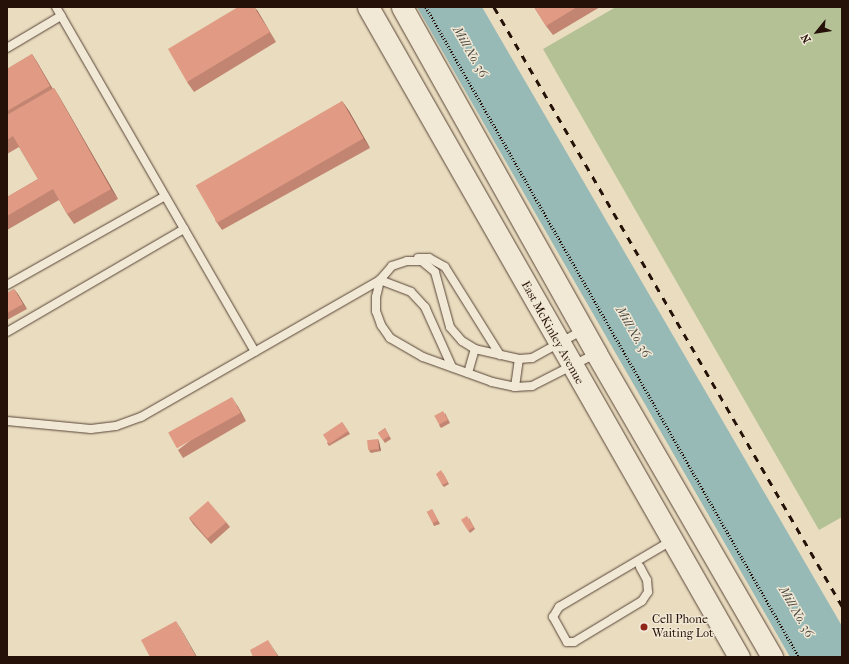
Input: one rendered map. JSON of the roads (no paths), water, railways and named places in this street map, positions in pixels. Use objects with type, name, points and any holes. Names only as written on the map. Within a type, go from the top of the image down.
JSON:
[{"type":"main road","name":"East McKinley Avenue","points":[[368,7],[558,345],[739,657]]},
{"type":"main road","points":[[380,7],[392,22],[431,87],[483,148]]},
{"type":"main road","points":[[402,7],[483,148],[596,353],[772,657]]},
{"type":"lane","points":[[56,7],[255,352]]},
{"type":"lane","points":[[7,48],[61,16]]},
{"type":"lane","points":[[7,285],[165,196]]},
{"type":"lane","points":[[7,332],[184,229]]},
{"type":"lane","points":[[7,421],[91,429],[116,426],[154,410],[380,280],[392,266],[407,261],[429,258],[445,267],[500,355]]},
{"type":"lane","points":[[407,261],[422,261],[432,267],[438,278],[450,327],[462,341],[476,349],[519,359],[532,358],[583,330]]},
{"type":"lane","points":[[380,280],[411,292],[425,307],[452,367]]},
{"type":"lane","points":[[380,280],[376,312],[381,325],[390,338],[423,357],[468,373],[515,387],[540,384],[596,353]]},
{"type":"lane","points":[[468,373],[476,349]]},
{"type":"lane","points":[[515,387],[519,359]]},
{"type":"lane","points":[[640,567],[648,586],[648,592],[642,601],[574,642],[567,642],[553,617],[559,607],[671,540]]},
{"type":"water","name":"Mill No. 36","points":[[417,7],[482,7],[842,626],[842,657],[790,657]]},
{"type":"railway","points":[[494,7],[842,606]]},
{"type":"place","name":"Cell Phone Waiting Lot","points":[[644,627]]}]
